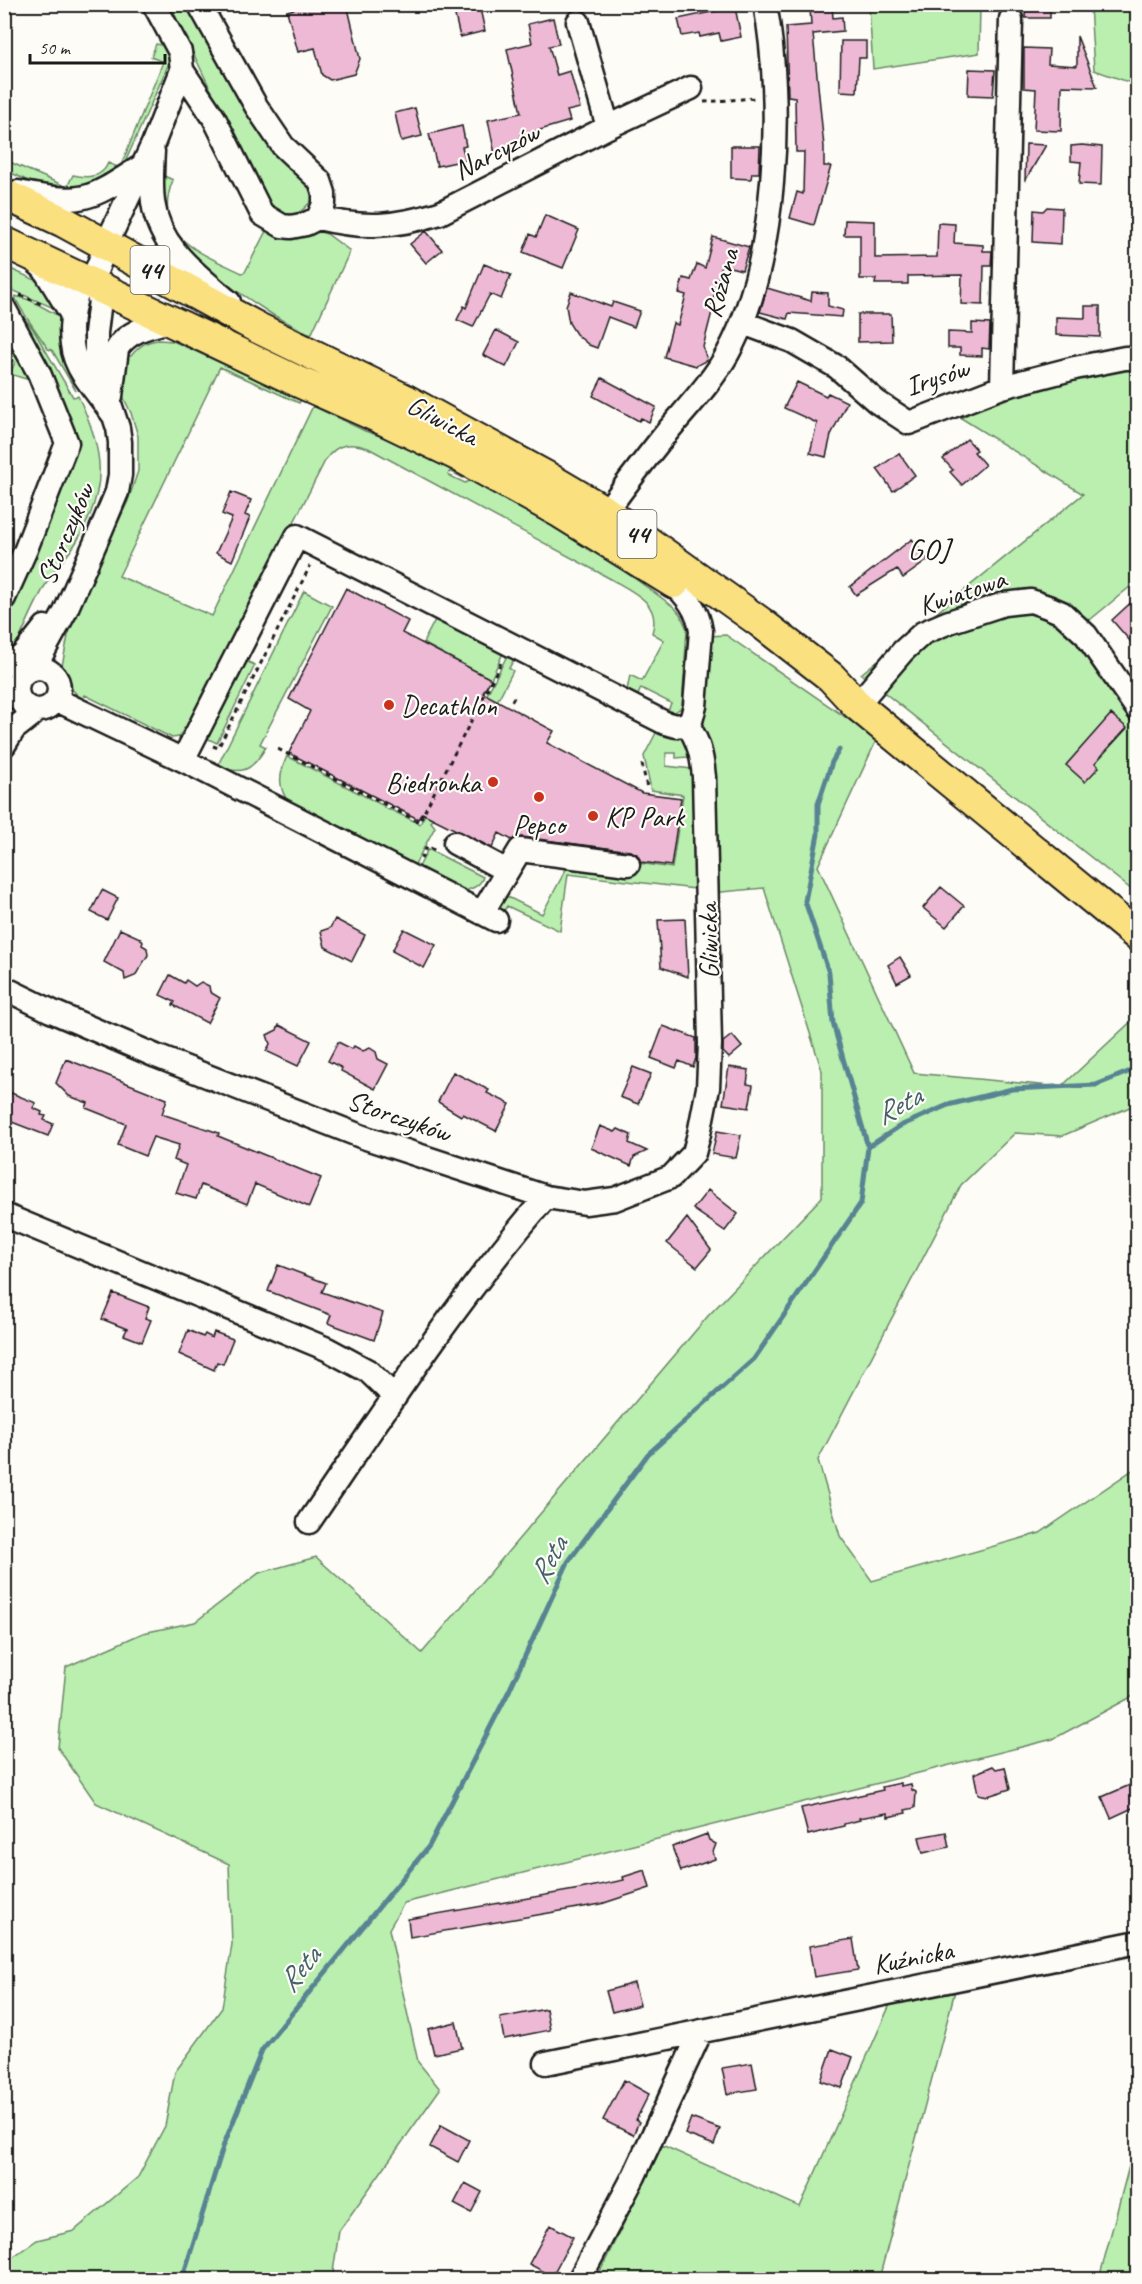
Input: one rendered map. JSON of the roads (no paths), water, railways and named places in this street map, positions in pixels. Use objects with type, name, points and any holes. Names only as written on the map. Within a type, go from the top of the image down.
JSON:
[{"type":"main road","name":"Gliwicka","points":[[4,194],[106,244],[258,328],[405,399],[545,476],[671,581],[802,677],[828,692],[853,701]]},
{"type":"main road","name":"Gliwicka","points":[[16,247],[599,522],[779,636],[831,677],[853,701],[1137,936]]},
{"type":"street","name":"Narcyzów","points":[[154,4],[180,52],[182,70],[214,118],[262,214],[282,226],[306,224],[318,218],[342,224],[367,226],[415,221],[440,213],[608,127],[694,95]]},
{"type":"street","points":[[199,4],[256,106],[283,146],[320,181],[324,193],[324,204],[318,218]]},
{"type":"street","name":"Różana","points":[[599,522],[707,383],[727,355],[743,323],[769,212],[773,159],[773,63],[765,4]]},
{"type":"street","points":[[1002,387],[1011,19]]},
{"type":"street","points":[[578,22],[608,127]]},
{"type":"street","points":[[106,244],[153,144],[182,70]]},
{"type":"street","points":[[153,144],[153,204],[160,228],[169,246],[189,267],[258,328]]},
{"type":"street","points":[[4,189],[60,200],[81,199],[106,189],[142,166]]},
{"type":"street","name":"Storczyków","points":[[106,244],[92,282],[79,289],[72,315],[72,333],[78,366],[112,409]]},
{"type":"street","points":[[16,247],[44,269],[72,315]]},
{"type":"street","name":"Storczyków","points":[[68,604],[117,492],[120,475],[121,450],[112,409],[96,362],[96,333],[100,300],[92,282]]},
{"type":"street","points":[[4,598],[26,549],[67,443],[39,373],[5,310]]},
{"type":"street","name":"Storczyków","points":[[112,409],[117,349],[120,344],[131,334],[144,328],[170,321]]},
{"type":"street","name":"Irysów","points":[[743,323],[792,341],[837,367],[877,402],[909,423],[1002,387],[1075,368],[1125,358],[1137,358]]},
{"type":"street","points":[[183,760],[297,536],[665,723],[682,726],[687,724]]},
{"type":"street","name":"Gliwicka","points":[[546,1197],[585,1203],[615,1199],[671,1177],[694,1153],[699,1134],[708,1088],[710,1044],[704,777],[701,752],[687,724],[691,721],[695,706],[701,631],[700,621],[694,607],[671,581]]},
{"type":"street","name":"Kwiatowa","points":[[853,701],[923,633],[1004,604],[1031,602],[1062,614],[1086,635],[1137,710]]},
{"type":"street","points":[[23,671],[22,656],[68,604]]},
{"type":"street","points":[[68,604],[23,671],[16,692],[38,704],[183,760],[489,916],[507,871],[520,850],[628,864]]},
{"type":"street","points":[[9,737],[15,714],[38,704],[59,686],[23,671]]},
{"type":"street","points":[[455,843],[507,871]]},
{"type":"street","name":"Storczyków","points":[[4,988],[51,1011],[156,1056],[352,1132],[546,1197]]},
{"type":"street","points":[[309,1522],[395,1397],[519,1228],[546,1197]]},
{"type":"street","points":[[4,1215],[327,1348],[368,1371],[395,1397]]},
{"type":"street","name":"Kuźnicka","points":[[546,2063],[1137,1942]]},
{"type":"street","points":[[579,2280],[634,2176],[701,2031]]},
{"type":"waterway","points":[[839,750],[832,762],[818,804],[818,834],[805,901],[829,973],[833,1023],[868,1147]]},
{"type":"waterway","name":"Reta","points":[[182,2280],[223,2147],[262,2050],[429,1846],[509,1691],[568,1562],[648,1454],[754,1359],[861,1203],[868,1147],[900,1126],[948,1105],[1012,1089],[1096,1085],[1138,1068]]},
{"type":"place","name":"Decathlon","points":[[389,705]]},
{"type":"place","name":"Biedronka","points":[[493,782]]},
{"type":"place","name":"Pepco","points":[[539,797]]},
{"type":"place","name":"KP Park","points":[[593,816]]},
{"type":"district","name":"GOJ","points":[[929,549]]}]
